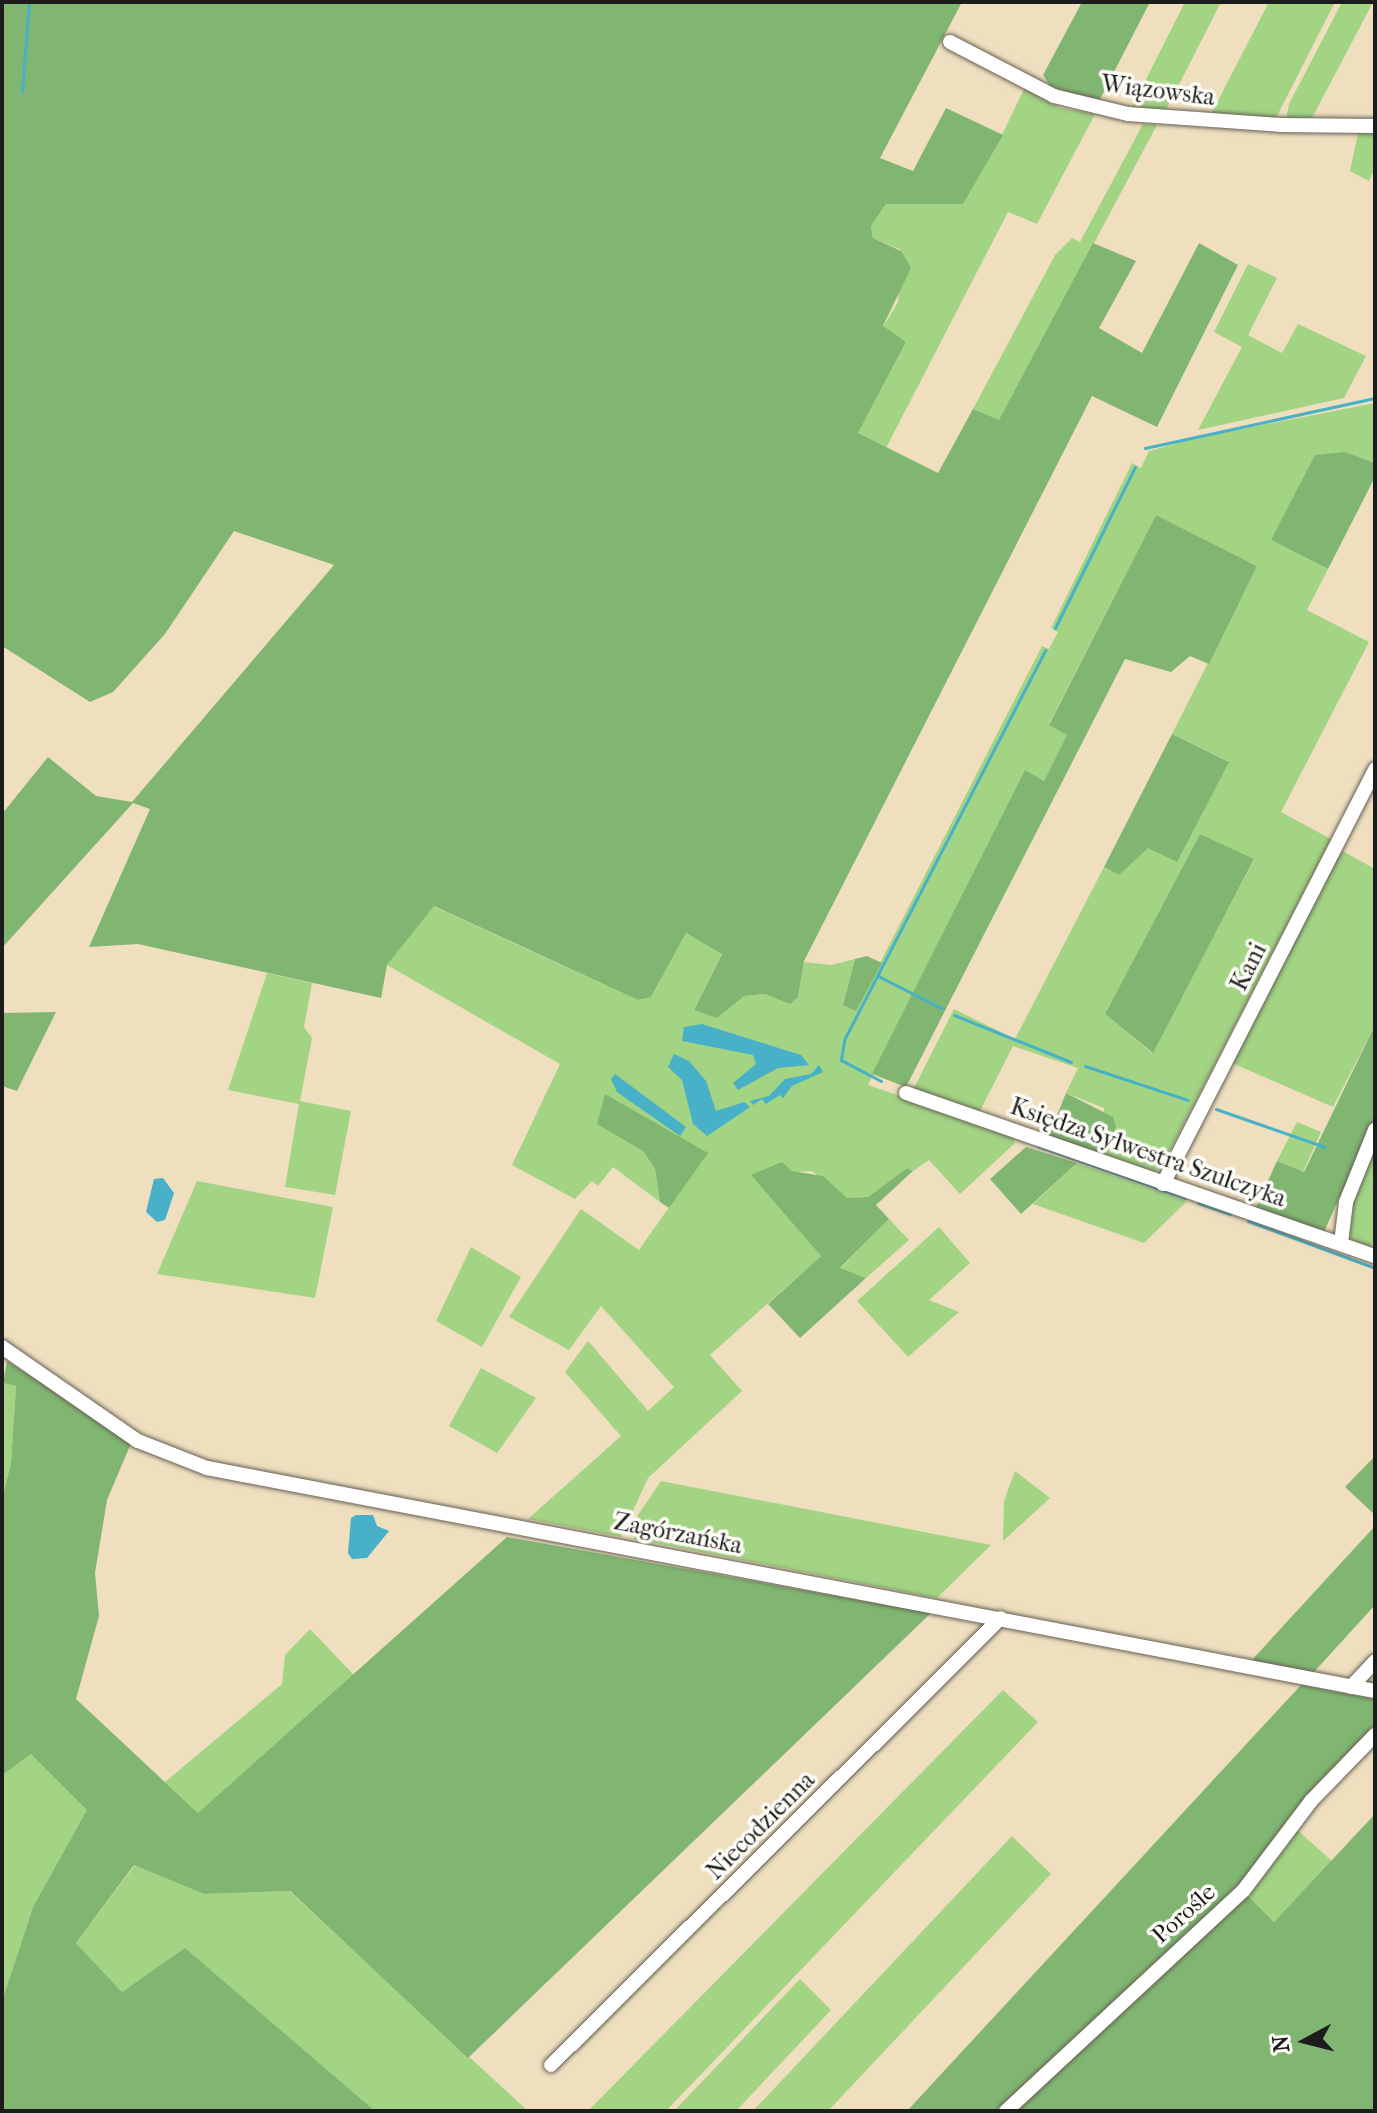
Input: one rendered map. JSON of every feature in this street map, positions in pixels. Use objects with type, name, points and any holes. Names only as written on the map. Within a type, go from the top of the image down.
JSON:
[{"type":"street","name":"Wiązowska","points":[[950,42],[1054,96],[1128,114],[1280,125],[1375,126]]},
{"type":"street","name":"Kani","points":[[1163,1184],[1375,769]]},
{"type":"street","name":"Księdza Sylwestra Szulczyka","points":[[906,1093],[1375,1256]]},
{"type":"street","points":[[1341,1243],[1346,1202],[1375,1130]]},
{"type":"street","name":"Zagórzańska","points":[[2,1347],[138,1441],[207,1468],[1375,1691]]},
{"type":"street","name":"Niecodzienna","points":[[551,2065],[1001,1618]]},
{"type":"street","points":[[1351,1687],[1375,1661]]},
{"type":"street","name":"Porośle","points":[[1006,2111],[1243,1891],[1311,1801],[1375,1735]]},
{"type":"green space","points":[[2,2],[962,2],[880,158],[913,171],[946,108],[1003,135],[963,204],[886,204],[871,226],[873,238],[901,251],[911,268],[883,326],[906,342],[858,433],[938,473],[973,409],[999,420],[1093,243],[1136,261],[1099,328],[1142,353],[1199,243],[1238,265],[1157,427],[1092,396],[804,961],[798,997],[790,1004],[765,994],[744,996],[717,1018],[694,1010],[722,954],[686,933],[651,997],[638,1000],[434,906],[387,965],[381,998],[138,944],[89,947],[150,809],[133,803],[2,948],[2,814],[48,757],[96,796],[132,802],[334,565],[234,531],[165,634],[113,692],[90,702],[2,646]]},
{"type":"green space","points":[[1082,2],[1150,2],[1098,103],[1051,87],[1043,75]]},
{"type":"green space","points":[[1185,2],[1221,2],[1165,112],[1132,107]]},
{"type":"green space","points":[[1269,2],[1335,2],[1276,118],[1210,116]]},
{"type":"green space","points":[[1342,2],[1372,4],[1311,120],[1286,120],[1289,104]]},
{"type":"green space","points":[[1024,89],[1060,108],[1095,114],[1037,224],[1008,212],[886,448],[858,433],[906,342],[883,327],[898,302],[901,250],[873,238],[871,226],[886,204],[916,202],[1002,135]]},
{"type":"green space","points":[[1143,124],[1157,125],[999,421],[973,409],[1055,255],[1072,238],[1080,242]]},
{"type":"green space","points":[[1358,133],[1375,133],[1375,168],[1369,181],[1350,171]]},
{"type":"green space","points":[[1248,264],[1277,278],[1248,335],[1282,353],[1298,324],[1366,356],[1344,398],[1198,430],[1242,347],[1214,332]]},
{"type":"green space","points":[[1375,403],[1375,463],[1345,452],[1271,540],[1328,569],[1307,610],[1369,642],[1281,812],[1331,839],[1161,1168],[1151,1174],[1103,1157],[1104,1108],[1066,1093],[1078,1068],[1013,1046],[979,1113],[913,1090],[954,1009],[1015,1039],[1104,867],[1119,875],[1228,761],[1172,734],[1257,566],[1156,515],[1049,724],[1068,734],[1044,781],[1025,771],[868,1085],[1013,1135],[1015,1143],[960,1194],[929,1160],[913,1171],[907,1168],[868,1197],[847,1198],[812,1171],[752,1175],[821,1256],[710,1355],[742,1391],[648,1478],[621,1537],[528,1519],[621,1436],[565,1372],[588,1341],[648,1411],[674,1387],[601,1306],[569,1350],[509,1317],[581,1209],[639,1250],[707,1153],[626,1140],[643,1151],[655,1169],[660,1202],[613,1167],[598,1186],[592,1181],[575,1199],[512,1165],[560,1064],[387,965],[433,906],[638,1000],[651,997],[686,933],[722,953],[694,1010],[725,1008],[744,996],[798,997],[804,962],[831,965],[855,959],[843,1005],[856,1010],[1042,646],[1049,649],[1058,632],[1051,628],[1132,463],[1141,468],[1149,451],[1195,438]],"holes":[[[1200,834],[1254,860],[1152,1053],[1105,1014]]]},
{"type":"green space","points":[[1345,452],[1375,463],[1375,477],[1328,569],[1271,540],[1315,455]]},
{"type":"green space","points":[[1156,515],[1257,566],[1209,664],[1190,656],[1171,672],[1125,659],[906,1087],[872,1074],[1025,770],[1044,781],[1067,735],[1049,725]]},
{"type":"green space","points":[[1172,734],[1229,762],[1177,862],[1148,848],[1119,875],[1104,867]]},
{"type":"green space","points":[[1200,834],[1254,859],[1153,1053],[1105,1014]]},
{"type":"green space","points":[[1341,850],[1375,869],[1375,1025],[1333,1107],[1232,1063]]},
{"type":"green space","points":[[867,956],[882,963],[856,1011],[843,1005],[855,959]]},
{"type":"green space","points":[[267,973],[312,983],[304,1027],[312,1038],[300,1101],[351,1111],[335,1195],[285,1187],[299,1104],[228,1090]]},
{"type":"green space","points":[[56,1012],[17,1091],[2,1086],[2,1013]]},
{"type":"green space","points":[[1375,1025],[1375,1117],[1324,1232],[1255,1209],[1277,1161],[1304,1172]]},
{"type":"green space","points":[[1066,1093],[1113,1117],[1116,1127],[1103,1157],[1048,1138]]},
{"type":"green space","points":[[605,1094],[708,1153],[669,1208],[660,1202],[655,1169],[643,1151],[597,1124]]},
{"type":"green space","points":[[1297,1122],[1321,1132],[1303,1172],[1277,1161]]},
{"type":"green space","points":[[1375,1144],[1375,1238],[1370,1248],[1353,1240],[1347,1229],[1351,1199]]},
{"type":"green space","points":[[1026,1147],[1077,1163],[1021,1214],[990,1179]]},
{"type":"green space","points":[[782,1162],[792,1171],[823,1176],[847,1198],[868,1197],[907,1168],[913,1171],[876,1205],[889,1219],[840,1268],[866,1278],[800,1338],[768,1304],[821,1256],[751,1175]]},
{"type":"green space","points":[[1077,1163],[1187,1201],[1144,1243],[1033,1204]]},
{"type":"green space","points":[[197,1181],[333,1207],[315,1298],[157,1274]]},
{"type":"green space","points":[[889,1219],[909,1240],[866,1278],[840,1269]]},
{"type":"green space","points":[[939,1227],[970,1263],[929,1300],[959,1312],[908,1357],[857,1301]]},
{"type":"green space","points":[[471,1247],[521,1277],[482,1347],[436,1321]]},
{"type":"green space","points":[[7,1361],[132,1441],[107,1500],[95,1573],[99,1616],[76,1699],[198,1813],[507,1537],[931,1613],[468,2058],[290,1891],[204,1894],[134,1865],[76,1943],[122,1992],[185,1948],[375,2111],[2,2111],[2,2001],[33,1907],[87,1810],[31,1754],[2,1775],[2,1500],[11,1463],[16,1386],[3,1383]]},
{"type":"green space","points":[[481,1368],[536,1398],[497,1453],[449,1426]]},
{"type":"green space","points":[[2,1383],[16,1386],[11,1463],[2,1500]]},
{"type":"green space","points":[[1375,1456],[1375,1515],[1345,1487]]},
{"type":"green space","points":[[1015,1471],[1050,1498],[1003,1541],[1004,1501]]},
{"type":"green space","points":[[661,1481],[991,1545],[937,1598],[634,1539],[638,1515]]},
{"type":"green space","points":[[1375,1526],[1375,1605],[1314,1672],[1251,1661]]},
{"type":"green space","points":[[310,1629],[354,1675],[198,1813],[165,1782],[282,1684],[285,1655]]},
{"type":"green space","points":[[1301,1685],[1375,1699],[1375,1724],[1242,1884],[996,2111],[907,2111]]},
{"type":"green space","points":[[1003,1690],[1038,1722],[666,2111],[588,2111]]},
{"type":"green space","points":[[31,1753],[88,1810],[33,1907],[2,2001],[2,1775]]},
{"type":"green space","points":[[1375,1814],[1375,2111],[1015,2111],[1247,1895],[1274,1922]]},
{"type":"green space","points":[[1295,1828],[1332,1861],[1274,1922],[1247,1895]]},
{"type":"green space","points":[[1012,1836],[1051,1874],[828,2111],[753,2111]]},
{"type":"green space","points":[[135,1865],[204,1894],[289,1891],[528,2111],[375,2111],[185,1949],[122,1992],[76,1943]]},
{"type":"green space","points":[[800,1979],[831,2010],[736,2111],[674,2111]]},
{"type":"water","points":[[702,1024],[801,1055],[809,1065],[778,1068],[738,1090],[733,1083],[756,1064],[753,1055],[682,1041],[684,1027]]},
{"type":"water","points":[[674,1054],[689,1061],[706,1081],[716,1111],[744,1102],[750,1107],[707,1136],[693,1124],[682,1080],[668,1067]]},
{"type":"water","points":[[819,1065],[823,1072],[792,1086],[783,1098],[780,1095],[766,1104],[762,1099],[753,1105],[750,1101],[769,1096],[785,1079],[811,1074]]},
{"type":"water","points":[[615,1074],[686,1127],[680,1136],[617,1092],[611,1079]]},
{"type":"water","points":[[163,1178],[174,1193],[165,1220],[157,1222],[146,1212],[154,1179]]},
{"type":"water","points":[[373,1515],[377,1526],[389,1531],[367,1558],[352,1559],[348,1553],[351,1518]]},
{"type":"waterway","points":[[22,92],[29,2]]},
{"type":"waterway","points":[[1145,448],[1375,398]]},
{"type":"waterway","points":[[1055,628],[1135,467]]},
{"type":"waterway","points":[[881,1081],[841,1060],[844,1040],[1045,650]]},
{"type":"waterway","points":[[878,976],[941,1008]]},
{"type":"waterway","points":[[954,1015],[1071,1062]]},
{"type":"waterway","points":[[1085,1066],[1188,1100]]},
{"type":"waterway","points":[[1216,1109],[1325,1147]]},
{"type":"waterway","points":[[1038,1146],[1185,1198]]},
{"type":"waterway","points":[[1198,1203],[1230,1214]]},
{"type":"waterway","points":[[1248,1221],[1375,1268]]}]
